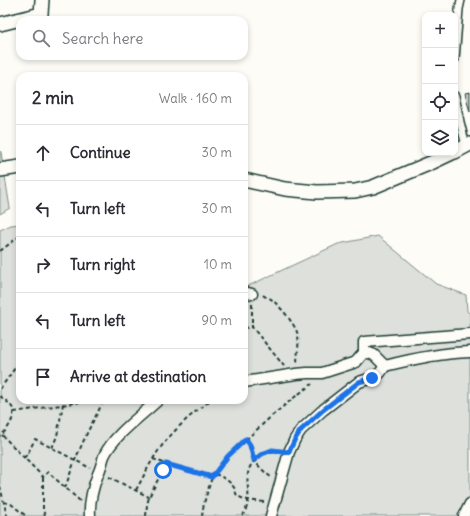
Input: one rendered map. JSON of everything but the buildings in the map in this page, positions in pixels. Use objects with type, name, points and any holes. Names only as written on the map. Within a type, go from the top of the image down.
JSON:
[{"type":"street","points":[[33,16],[41,14],[42,0]]},
{"type":"street","points":[[0,24],[16,20]]},
{"type":"street","points":[[248,181],[285,189],[317,192],[355,191],[373,187],[446,156]]},
{"type":"street","points":[[0,170],[16,168]]},
{"type":"street","points":[[364,354],[364,342],[470,334]]},
{"type":"street","points":[[271,516],[289,452],[295,439],[301,430],[323,410],[359,382],[376,376],[385,366],[421,358],[460,352],[470,352]]},
{"type":"street","points":[[248,381],[294,374],[322,374],[356,362],[364,354],[374,356],[385,366]]},
{"type":"street","points":[[90,513],[95,482],[105,456],[112,444],[154,404]]},
{"type":"street","points":[[464,516],[470,504]]},
{"type":"lane","points":[[456,48],[461,0]]},
{"type":"lane","points":[[458,112],[465,149]]},
{"type":"path","points":[[0,251],[16,239]]},
{"type":"path","points":[[248,293],[262,295],[271,299],[291,322],[298,338],[294,374],[252,327],[248,293]]},
{"type":"path","points":[[248,328],[252,327]]},
{"type":"path","points":[[0,388],[16,366]]},
{"type":"path","points":[[202,516],[204,503],[212,477],[228,456],[296,396],[314,383],[322,374]]},
{"type":"path","points":[[0,396],[14,412],[10,425],[1,435],[43,477]]},
{"type":"path","points":[[14,412],[64,404],[57,436],[52,448]]},
{"type":"path","points":[[65,488],[75,460],[102,404]]},
{"type":"path","points":[[136,490],[164,442],[181,424],[206,404]]},
{"type":"path","points":[[24,458],[35,439]]},
{"type":"path","points":[[246,439],[250,445],[254,460],[264,471],[280,483]]},
{"type":"path","points":[[242,516],[249,500],[247,474],[250,465],[262,454],[272,450],[289,452]]},
{"type":"path","points":[[153,459],[212,477]]},
{"type":"path","points":[[146,516],[149,497],[166,464]]},
{"type":"path","points":[[45,516],[43,510],[43,477],[48,472],[90,513]]},
{"type":"path","points":[[215,474],[228,481],[236,494],[243,498],[274,505]]},
{"type":"path","points":[[0,486],[7,516]]},
{"type":"path","points":[[4,502],[11,504],[26,516]]},
{"type":"shaded area","points":[[0,151],[10,208],[0,214]]},
{"type":"shaded area","points":[[16,224],[16,404],[248,404],[248,286],[338,244],[378,236],[436,284],[466,295],[467,311],[470,314],[470,516],[0,516],[0,230]]},
{"type":"route","points":[[163,470],[166,464],[212,477],[228,456],[246,439],[250,445],[251,454],[254,460],[262,454],[272,450],[289,452],[301,430],[323,410],[359,382],[372,378]]}]
